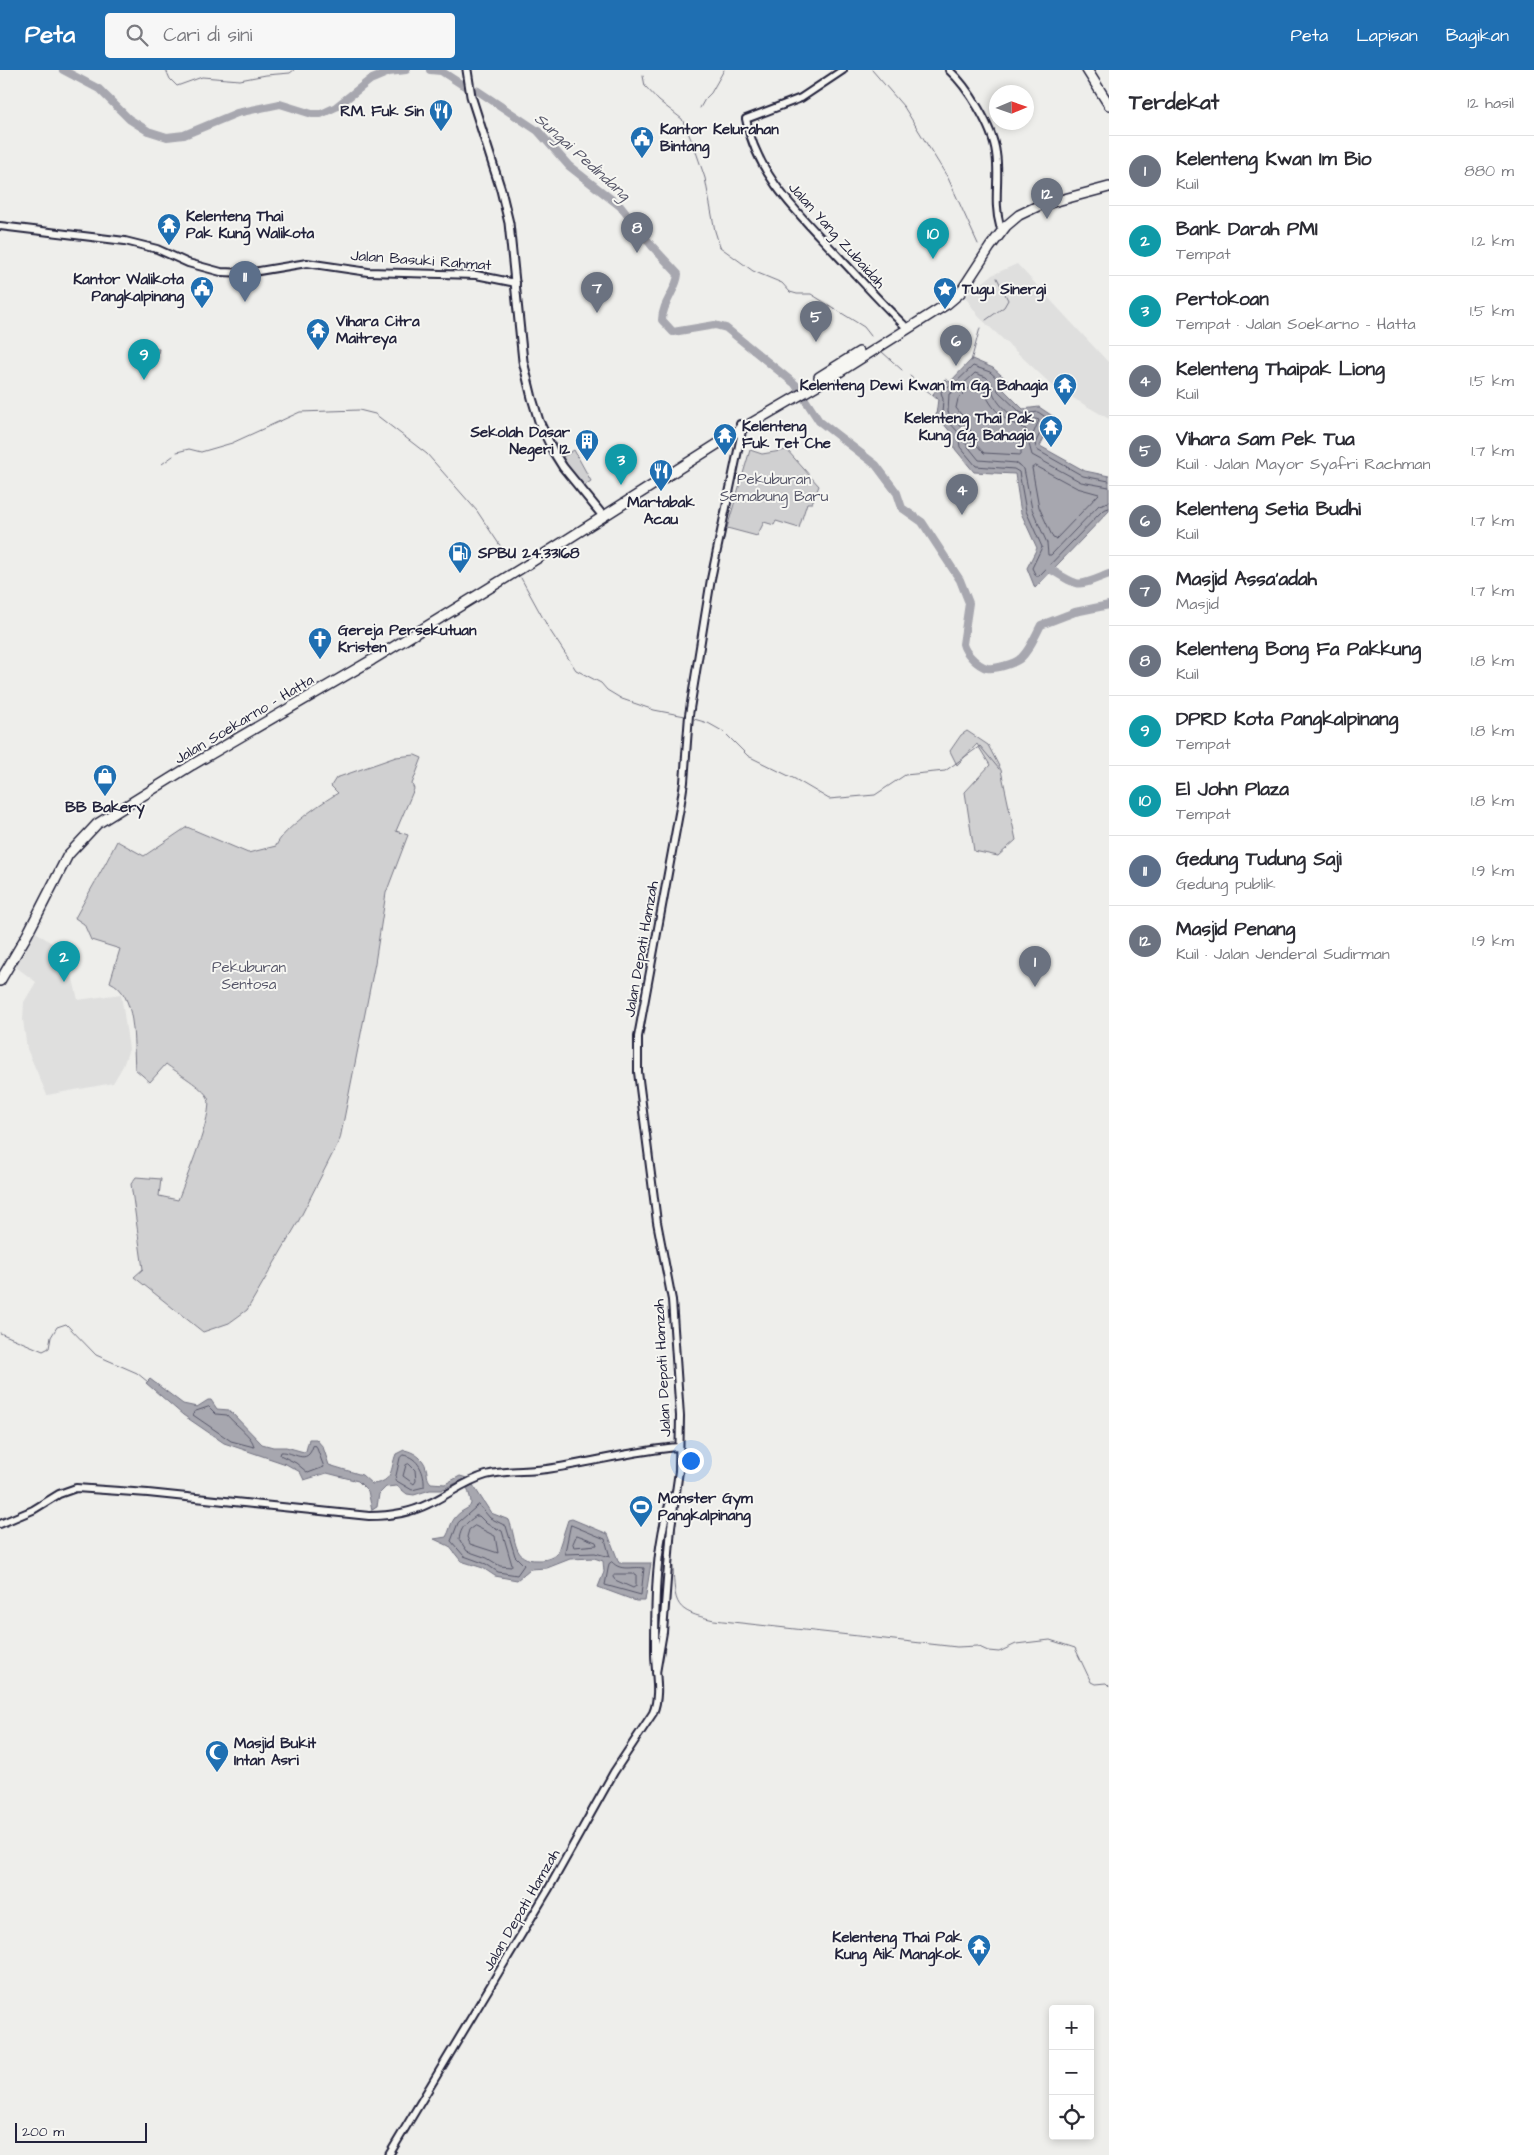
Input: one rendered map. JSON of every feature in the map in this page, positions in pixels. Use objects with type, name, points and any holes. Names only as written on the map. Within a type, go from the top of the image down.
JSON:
[{"type":"highway","points":[[1087,70],[1109,105]]},
{"type":"highway","points":[[800,392],[947,299],[956,290],[1000,226],[1020,210],[1030,204],[1109,182]]},
{"type":"highway","points":[[800,392],[947,304],[963,289],[994,240],[1021,213],[1038,206],[1109,187]]},
{"type":"highway","name":"Jalan Soekarno - Hatta","points":[[0,982],[27,935],[64,862],[91,829],[192,764],[529,561],[800,392]]},
{"type":"highway","name":"Jalan Soekarno - Hatta","points":[[0,974],[22,937],[62,854],[87,826],[123,801],[270,712],[312,691]]},
{"type":"main road","points":[[467,70],[472,96],[501,190],[509,223],[524,369],[539,421],[563,467],[602,514]]},
{"type":"main road","name":"Jalan Yang Zubaidah","points":[[843,70],[801,98],[746,119],[747,124],[755,152],[764,169],[787,200],[882,304],[904,325]]},
{"type":"main road","points":[[949,70],[961,82],[974,100],[996,148],[995,206],[1000,226]]},
{"type":"main road","name":"Jalan Basuki Rahmat","points":[[0,226],[124,240],[157,249],[188,263],[221,272],[247,273],[308,263],[368,272],[476,275],[516,284]]},
{"type":"main road","name":"Jalan Depati Hamzah","points":[[656,1673],[662,1642],[668,1560],[677,1483],[680,1416],[672,1300],[657,1222],[637,1051],[684,788],[689,715],[712,573],[739,429]]},
{"type":"main road","points":[[0,1524],[13,1520],[59,1494],[76,1488],[148,1493],[373,1516],[400,1514],[420,1508],[474,1479],[500,1472],[542,1470],[584,1464],[647,1450],[679,1447]]},
{"type":"main road","name":"Jalan Depati Hamzah","points":[[389,2155],[548,1890],[616,1769],[653,1713],[656,1705],[655,1632],[658,1564],[663,1524],[677,1483]]},
{"type":"shaded area","points":[[1017,264],[1109,363],[1109,419],[1054,387],[979,317],[965,297],[992,275]]},
{"type":"shaded area","points":[[33,930],[67,954],[78,1000],[121,994],[129,1049],[123,1066],[113,1083],[47,1095],[27,1049],[23,1020],[24,1002],[36,982],[12,964]]},
{"type":"green space","points":[[132,349],[159,349],[157,357],[152,363],[142,364],[134,359]]},
{"type":"green space","points":[[574,450],[591,481],[582,487],[561,458]]},
{"type":"green space","name":"Pekuburan Semabung Baru","points":[[750,450],[762,454],[787,450],[819,486],[812,503],[807,503],[799,528],[776,521],[774,525],[764,522],[757,536],[727,528]]},
{"type":"green space","points":[[967,731],[988,745],[1001,770],[1016,840],[998,856],[974,851],[965,792],[990,765],[977,744],[957,765],[950,751],[961,735]]},
{"type":"green space","name":"Pekuburan Sentosa","points":[[415,755],[422,758],[412,784],[414,789],[396,831],[408,835],[386,893],[375,963],[340,1139],[297,1224],[247,1310],[229,1323],[203,1332],[134,1277],[143,1269],[131,1184],[136,1177],[161,1179],[159,1196],[178,1200],[203,1132],[209,1106],[208,1098],[196,1085],[166,1064],[150,1082],[135,1069],[132,1020],[129,1008],[119,988],[110,982],[120,949],[91,940],[84,924],[75,918],[117,841],[144,856],[187,827],[248,853],[276,846],[294,824],[338,793],[331,786],[336,778],[396,757]]},
{"type":"water","points":[[972,359],[993,368],[1008,381],[1002,388],[1023,409],[1039,407],[1054,417],[1040,446],[1085,471],[1109,476],[1109,511],[1035,588],[1027,568],[1037,548],[1021,513],[1015,474],[974,472],[955,449],[953,435],[936,415],[938,399],[933,394],[945,379],[950,382]]},
{"type":"water","points":[[150,1379],[183,1404],[197,1407],[211,1400],[217,1409],[229,1410],[262,1444],[273,1447],[286,1447],[304,1452],[306,1451],[309,1439],[316,1439],[323,1447],[329,1465],[362,1475],[372,1484],[379,1483],[388,1478],[396,1454],[404,1450],[414,1453],[423,1461],[431,1483],[445,1484],[460,1476],[467,1478],[441,1490],[430,1490],[414,1495],[407,1494],[397,1486],[386,1487],[379,1494],[377,1507],[372,1510],[368,1491],[358,1481],[327,1473],[304,1480],[300,1472],[286,1464],[224,1443],[183,1415],[146,1383]]},
{"type":"water","points":[[473,1485],[491,1513],[509,1520],[517,1548],[524,1557],[538,1560],[550,1558],[557,1554],[568,1520],[572,1519],[608,1534],[619,1563],[651,1563],[645,1601],[636,1601],[598,1587],[604,1572],[603,1561],[594,1558],[570,1559],[547,1568],[530,1569],[517,1580],[495,1576],[483,1568],[461,1561],[449,1546],[434,1539],[446,1537],[454,1519],[469,1507],[471,1502],[467,1488]]},
{"type":"waterway","name":"Sungai Pedindang","points":[[63,70],[99,89],[129,119],[148,131],[167,137],[184,135],[237,113],[280,104],[312,114],[321,114],[336,107],[370,80],[389,72],[406,70]]},
{"type":"waterway","points":[[166,70],[170,79],[177,86],[202,77],[240,80],[290,73],[294,70]]},
{"type":"waterway","name":"Sungai Pedindang","points":[[430,70],[441,71],[461,84],[478,91],[538,131],[569,166],[620,206],[652,246],[678,274],[675,286],[664,308],[662,320],[673,332],[715,325],[726,328],[795,384],[819,421],[876,465],[897,493],[902,508],[922,522],[960,580],[969,603],[963,644],[966,651],[976,662],[987,668],[1005,666],[1021,658],[1032,643],[1041,625],[1075,612],[1109,605]]},
{"type":"waterway","points":[[700,108],[724,70]]},
{"type":"waterway","points":[[872,70],[904,107],[948,178],[978,244]]},
{"type":"waterway","points":[[643,76],[645,86],[659,101],[682,119],[705,178],[720,247],[753,271],[782,283],[790,292],[811,294],[864,327],[871,336]]},
{"type":"waterway","points":[[986,320],[1004,307],[1008,300],[997,278]]},
{"type":"waterway","points":[[971,361],[980,328]]},
{"type":"waterway","points":[[881,351],[902,370]]},
{"type":"waterway","points":[[910,376],[938,400]]},
{"type":"waterway","points":[[177,452],[189,449],[201,452],[232,443],[300,412],[359,410],[375,414],[427,454],[477,511],[509,559]]},
{"type":"waterway","points":[[162,464],[173,456]]},
{"type":"waterway","name":"Sungai Pedindang","points":[[1050,569],[1068,580],[1079,584],[1109,574]]},
{"type":"waterway","points":[[521,578],[549,629],[576,670],[601,683],[607,690],[622,699],[654,710],[685,716]]},
{"type":"waterway","points":[[694,719],[708,723],[724,732],[748,756],[795,779],[829,799],[875,795],[905,775],[945,771],[980,746],[999,769]]},
{"type":"waterway","points":[[0,1333],[43,1351],[49,1348],[51,1337],[57,1327],[66,1324],[96,1355],[137,1373],[148,1382]]},
{"type":"waterway","points":[[671,1566],[673,1566],[676,1598],[679,1604],[684,1609],[701,1617],[957,1647],[977,1646],[988,1651],[999,1652],[1016,1644],[1050,1640],[1075,1648],[1091,1682],[1095,1684],[1106,1683],[1109,1686]]},
{"type":"place","name":"RM. Fuk Sin","points":[[441,132]]},
{"type":"place","name":"Kantor Kelurahan Bintang","points":[[642,159]]},
{"type":"place","name":"Masjid Penang","points":[[1047,219]]},
{"type":"place","name":"Kelenteng Thai Pak Kung Walikota","points":[[169,246]]},
{"type":"place","name":"Kelenteng Bong Fa Pakkung","points":[[637,253]]},
{"type":"place","name":"El John Plaza","points":[[933,259]]},
{"type":"place","name":"Gedung Tudung Saji","points":[[245,302]]},
{"type":"place","name":"Kantor Walikota Pangkalpinang","points":[[202,309]]},
{"type":"place","name":"Tugu Sinergi","points":[[945,310]]},
{"type":"place","name":"Masjid Assa'adah","points":[[597,313]]},
{"type":"place","name":"Vihara Sam Pek Tua","points":[[816,342]]},
{"type":"place","name":"Vihara Citra Maitreya","points":[[318,351]]},
{"type":"place","name":"Kelenteng Setia Budhi","points":[[956,366]]},
{"type":"place","name":"DPRD Kota Pangkalpinang","points":[[144,380]]},
{"type":"place","name":"Kelenteng Dewi Kwan Im Gg. Bahagia","points":[[1065,406]]},
{"type":"place","name":"Kelenteng Thai Pak Kung Gg. Bahagia","points":[[1051,448]]},
{"type":"place","name":"Kelenteng Fuk Tet Che","points":[[725,456]]},
{"type":"place","name":"Sekolah Dasar Negeri 12","points":[[587,462]]},
{"type":"place","name":"Pertokoan","points":[[621,485]]},
{"type":"place","name":"Martabak Acau","points":[[661,492]]},
{"type":"place","name":"Kelenteng Thaipak Liong","points":[[962,515]]},
{"type":"place","name":"SPBU 24.33168","points":[[460,574]]},
{"type":"place","name":"Gereja Persekutuan Kristen","points":[[320,660]]},
{"type":"place","name":"BB Bakery","points":[[105,797]]},
{"type":"place","name":"Bank Darah PMI","points":[[64,982]]},
{"type":"place","name":"Kelenteng Kwan Im Bio","points":[[1035,987]]},
{"type":"place","name":"Monster Gym Pangkalpinang","points":[[641,1528]]},
{"type":"place","name":"Masjid Bukit Intan Asri","points":[[217,1773]]},
{"type":"place","name":"Kelenteng Thai Pak Kung Aik Mangkok","points":[[979,1967]]}]
